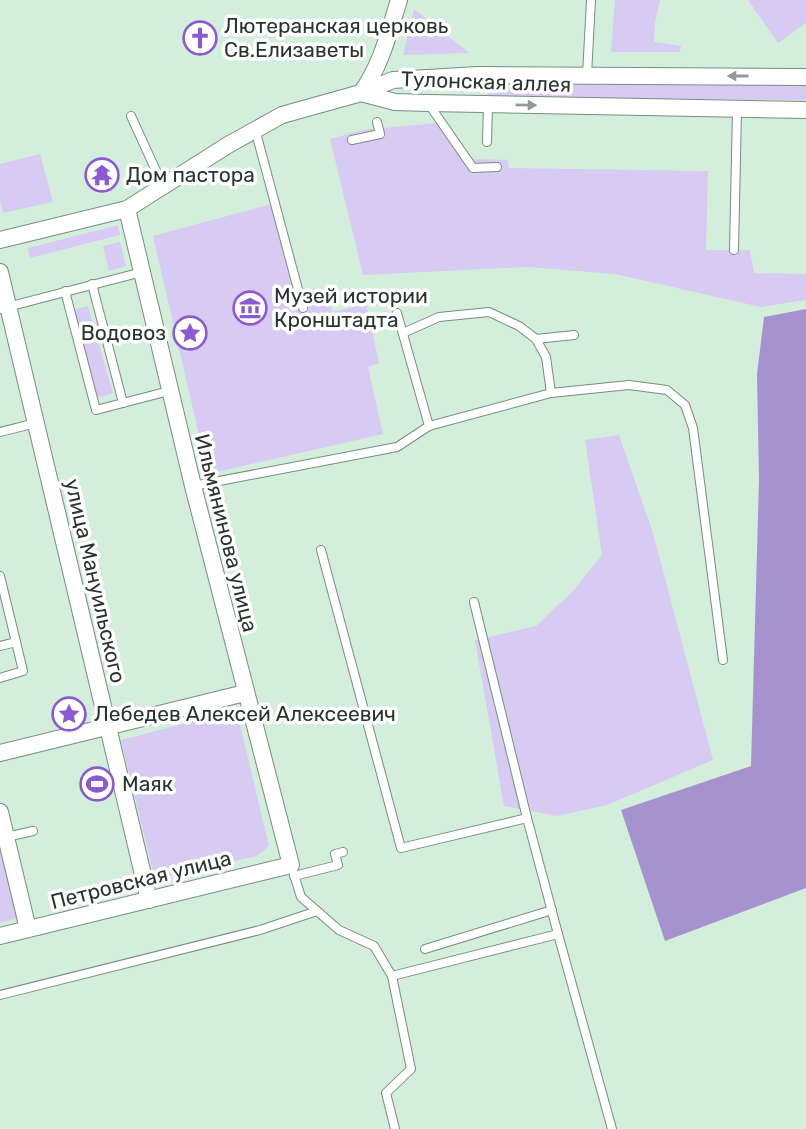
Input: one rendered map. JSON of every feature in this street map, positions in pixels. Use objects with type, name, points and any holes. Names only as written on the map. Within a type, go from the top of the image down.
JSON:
[{"type":"street","points":[[0,240],[127,209],[282,115],[361,93],[379,62],[399,0]]},
{"type":"street","name":"Тулонская аллея","points":[[361,93],[393,80],[446,75],[806,77]]},
{"type":"street","name":"Тулонская аллея","points":[[361,93],[395,102],[806,110]]},
{"type":"street","name":"Ильмянинова улица","points":[[127,209],[169,391],[245,693],[293,870]]},
{"type":"street","name":"улица Мануильского","points":[[0,272],[4,308],[36,423],[149,900]]},
{"type":"street","points":[[0,753],[245,693]]},
{"type":"street","points":[[0,812],[28,929]]},
{"type":"street","name":"Петровская улица","points":[[0,936],[149,900],[293,870]]},
{"type":"lane","points":[[587,75],[591,0]]},
{"type":"lane","points":[[428,103],[473,168],[497,167]]},
{"type":"lane","points":[[487,142],[488,104]]},
{"type":"lane","points":[[734,250],[737,110]]},
{"type":"lane","points":[[131,116],[163,187]]},
{"type":"lane","points":[[352,140],[380,134],[377,122]]},
{"type":"lane","points":[[255,129],[303,308]]},
{"type":"lane","points":[[4,308],[142,272]]},
{"type":"lane","points":[[92,284],[123,403]]},
{"type":"lane","points":[[65,291],[96,410],[169,391]]},
{"type":"lane","points":[[403,333],[439,317],[489,312],[519,326],[536,339],[545,357],[551,393]]},
{"type":"lane","points":[[397,313],[429,426]]},
{"type":"lane","points":[[536,339],[574,335]]},
{"type":"lane","points":[[193,486],[397,447],[429,426],[551,393],[629,385],[667,390],[685,405],[693,428],[723,660]]},
{"type":"lane","points":[[0,432],[36,423]]},
{"type":"lane","points":[[321,550],[401,848],[527,818]]},
{"type":"lane","points":[[0,576],[23,671],[0,678]]},
{"type":"lane","points":[[474,602],[527,818],[612,1129]]},
{"type":"lane","points":[[0,646],[16,642]]},
{"type":"lane","points":[[6,837],[33,831]]},
{"type":"lane","points":[[343,852],[335,854],[338,864],[293,870],[301,897],[339,930],[374,946],[392,976],[411,1069],[386,1093],[395,1129]]},
{"type":"lane","points":[[425,948],[552,910]]},
{"type":"lane","points":[[0,995],[261,930],[317,911]]},
{"type":"lane","points":[[392,976],[558,934]]},
{"type":"shaded area","points":[[615,0],[660,0],[654,42],[681,46],[680,52],[611,52]]},
{"type":"shaded area","points":[[748,0],[806,0],[806,23],[778,43]]},
{"type":"shaded area","points":[[414,9],[469,53],[403,55]]},
{"type":"shaded area","points":[[488,81],[806,83],[806,100],[488,98]]},
{"type":"shaded area","points":[[446,122],[473,159],[508,160],[509,168],[708,171],[706,250],[750,250],[754,273],[806,274],[806,300],[761,307],[615,274],[528,267],[363,275],[330,139],[363,130]]},
{"type":"shaded area","points":[[40,154],[53,202],[3,213],[0,201],[0,164]]},
{"type":"shaded area","points":[[272,204],[300,308],[329,300],[332,312],[366,304],[379,363],[368,367],[383,434],[208,474],[153,236]]},
{"type":"shaded area","points":[[118,225],[120,235],[30,258],[28,248]]},
{"type":"shaded area","points":[[120,242],[126,266],[109,271],[103,246]]},
{"type":"shaded area","points":[[88,306],[113,393],[97,398],[72,310]]},
{"type":"shaded area","points":[[806,309],[806,888],[665,941],[621,810],[751,766],[759,480],[757,374],[764,317]]},
{"type":"shaded area","points":[[619,435],[653,533],[713,760],[607,805],[557,816],[504,806],[475,640],[536,626],[573,591],[602,555],[585,440]]},
{"type":"shaded area","points":[[229,712],[239,720],[269,846],[257,856],[164,877],[158,871],[153,872],[121,740]]},
{"type":"shaded area","points":[[0,846],[18,918],[0,923]]},
{"type":"place","name":"Лютеранская церковь Св.Елизаветы","points":[[200,38]]},
{"type":"place","name":"Дом пастора","points":[[102,175]]},
{"type":"place","name":"Музей истории Кронштадта","points":[[250,308]]},
{"type":"place","name":"Водовоз","points":[[190,333]]},
{"type":"place","name":"Лебедев Алексей Алексеевич","points":[[69,714]]},
{"type":"place","name":"Маяк","points":[[97,784]]}]
